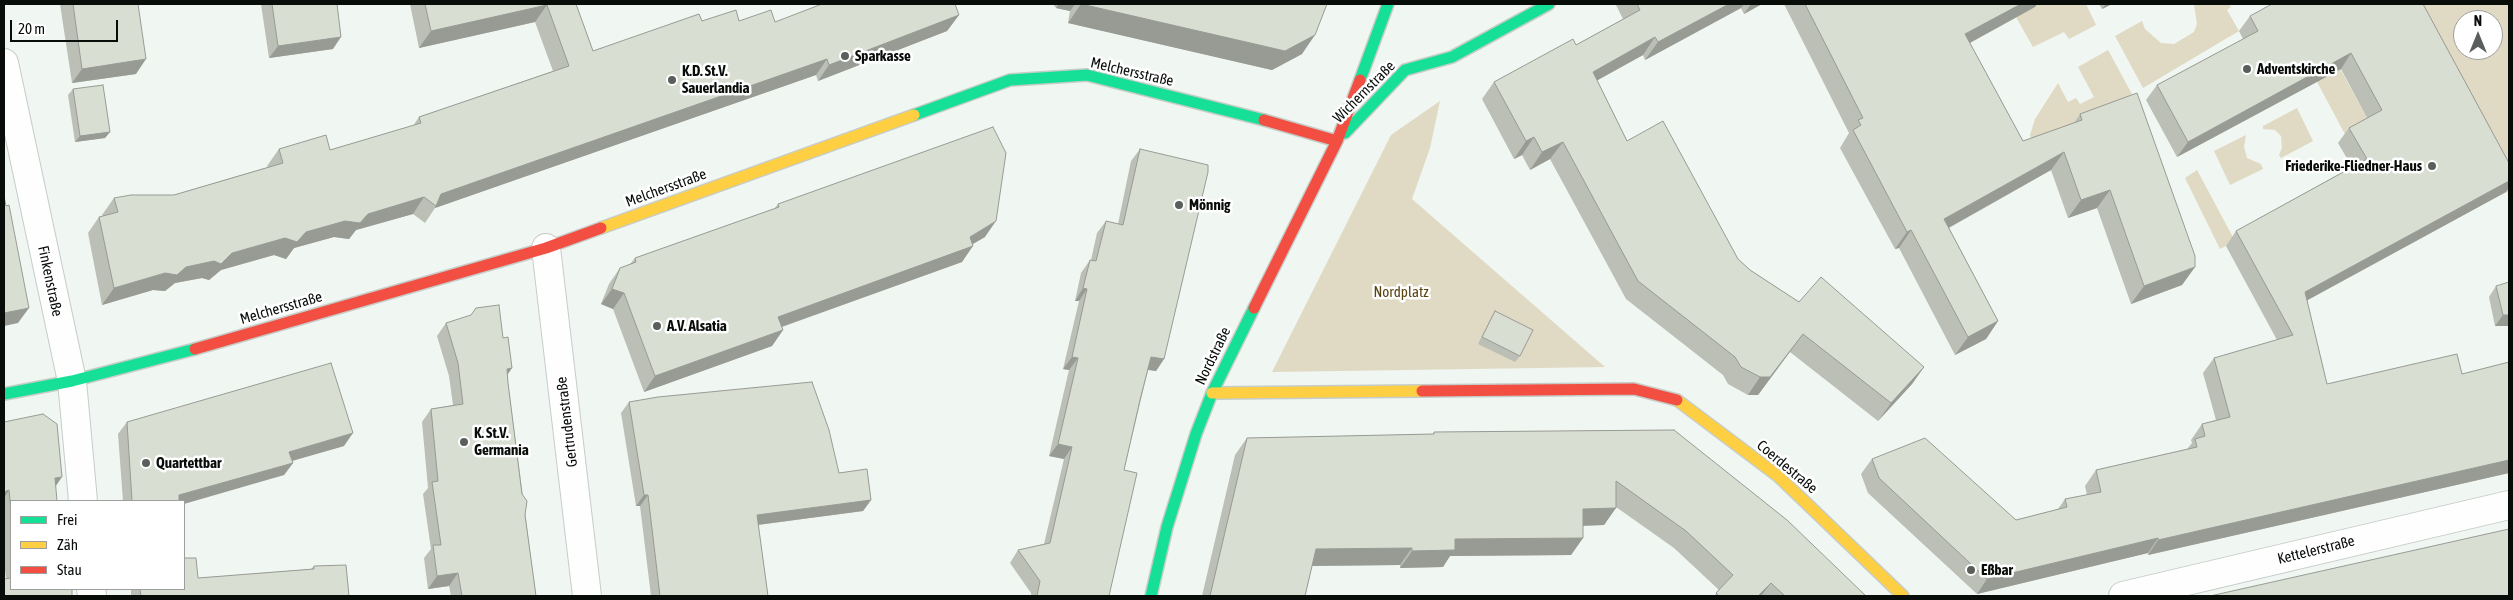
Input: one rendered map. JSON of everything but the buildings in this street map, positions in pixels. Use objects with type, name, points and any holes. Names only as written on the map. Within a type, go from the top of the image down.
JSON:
[{"type":"street","points":[[1337,141],[1388,4]]},
{"type":"street","name":"Wichernstraße","points":[[1337,141],[1405,70],[1452,57],[1549,4]]},
{"type":"street","name":"Finkenstraße","points":[[4,63],[72,381],[83,500]]},
{"type":"street","name":"Melchersstraße","points":[[4,394],[72,381],[177,354],[546,248],[1010,80],[1087,75],[1221,108],[1337,141]]},
{"type":"street","name":"Nordstraße","points":[[1151,596],[1167,527],[1196,434],[1212,393],[1337,141]]},
{"type":"street","name":"Gertrudenstraße","points":[[546,248],[587,596]]},
{"type":"street","name":"Coerdestraße","points":[[1212,393],[1634,389],[1676,399],[1763,464],[1805,501],[1903,596]]},
{"type":"street","name":"Kettelerstraße","points":[[2123,596],[2509,505]]},
{"type":"green space","points":[[2033,4],[2086,4],[2096,25],[2069,39],[2064,32],[2033,47],[2016,17],[2035,7]]},
{"type":"green space","points":[[2194,4],[2229,4],[2231,7],[2227,10],[2239,31],[2143,88],[2115,36],[2142,21],[2145,29],[2161,43],[2174,44],[2194,32],[2197,24]]},
{"type":"green space","points":[[2405,4],[2509,4],[2509,191],[2507,193]]},
{"type":"green space","points":[[2309,11],[2371,126],[2347,138],[2285,22]]},
{"type":"green space","points":[[2108,50],[2132,94],[2035,150],[2030,135],[2035,119],[2058,83],[2068,102],[2076,98],[2080,104],[2094,97],[2078,67]]},
{"type":"green space","name":"Nordplatz","points":[[1440,101],[1430,148],[1412,199],[1605,367],[1272,372],[1391,135]]},
{"type":"green space","points":[[2297,108],[2313,141],[2281,158],[2279,155],[2282,148],[2281,136],[2275,130],[2263,129],[2263,126]]},
{"type":"green space","points":[[2246,135],[2244,147],[2247,158],[2261,164],[2263,169],[2230,185],[2214,151]]},
{"type":"green space","points":[[2197,170],[2235,241],[2220,249],[2185,178]]},
{"type":"traffic: fast","points":[[1360,80],[1388,4]]},
{"type":"traffic: fast","points":[[1345,133],[1405,70],[1452,57],[1549,4]]},
{"type":"traffic: fast","points":[[914,115],[1010,80],[1087,75],[1264,120]]},
{"type":"traffic: fast","points":[[1151,596],[1167,527],[1196,434],[1212,393],[1254,308]]},
{"type":"traffic: fast","points":[[4,394],[72,381],[195,349]]},
{"type":"traffic: slow","points":[[601,228],[914,115]]},
{"type":"traffic: slow","points":[[1212,393],[1422,391]]},
{"type":"traffic: slow","points":[[1677,400],[1778,476],[1903,596]]},
{"type":"traffic: jam","points":[[1254,308],[1337,141],[1360,80]]},
{"type":"traffic: jam","points":[[1264,120],[1337,141]]},
{"type":"traffic: jam","points":[[195,349],[546,248],[601,228]]},
{"type":"traffic: jam","points":[[1422,391],[1634,389],[1677,400]]},
{"type":"place","name":"Sparkasse","points":[[845,56]]},
{"type":"place","name":"Adventskirche","points":[[2247,69]]},
{"type":"place","name":"K.D. St.V. Sauerlandia","points":[[672,80]]},
{"type":"place","name":"Friederike-Fliedner-Haus","points":[[2432,166]]},
{"type":"place","name":"Mönnig","points":[[1179,205]]},
{"type":"place","name":"A.V. Alsatia","points":[[657,326]]},
{"type":"place","name":"K. St.V. Germania","points":[[464,442]]},
{"type":"place","name":"Quartettbar","points":[[146,463]]},
{"type":"place","name":"Eßbar","points":[[1971,570]]}]
